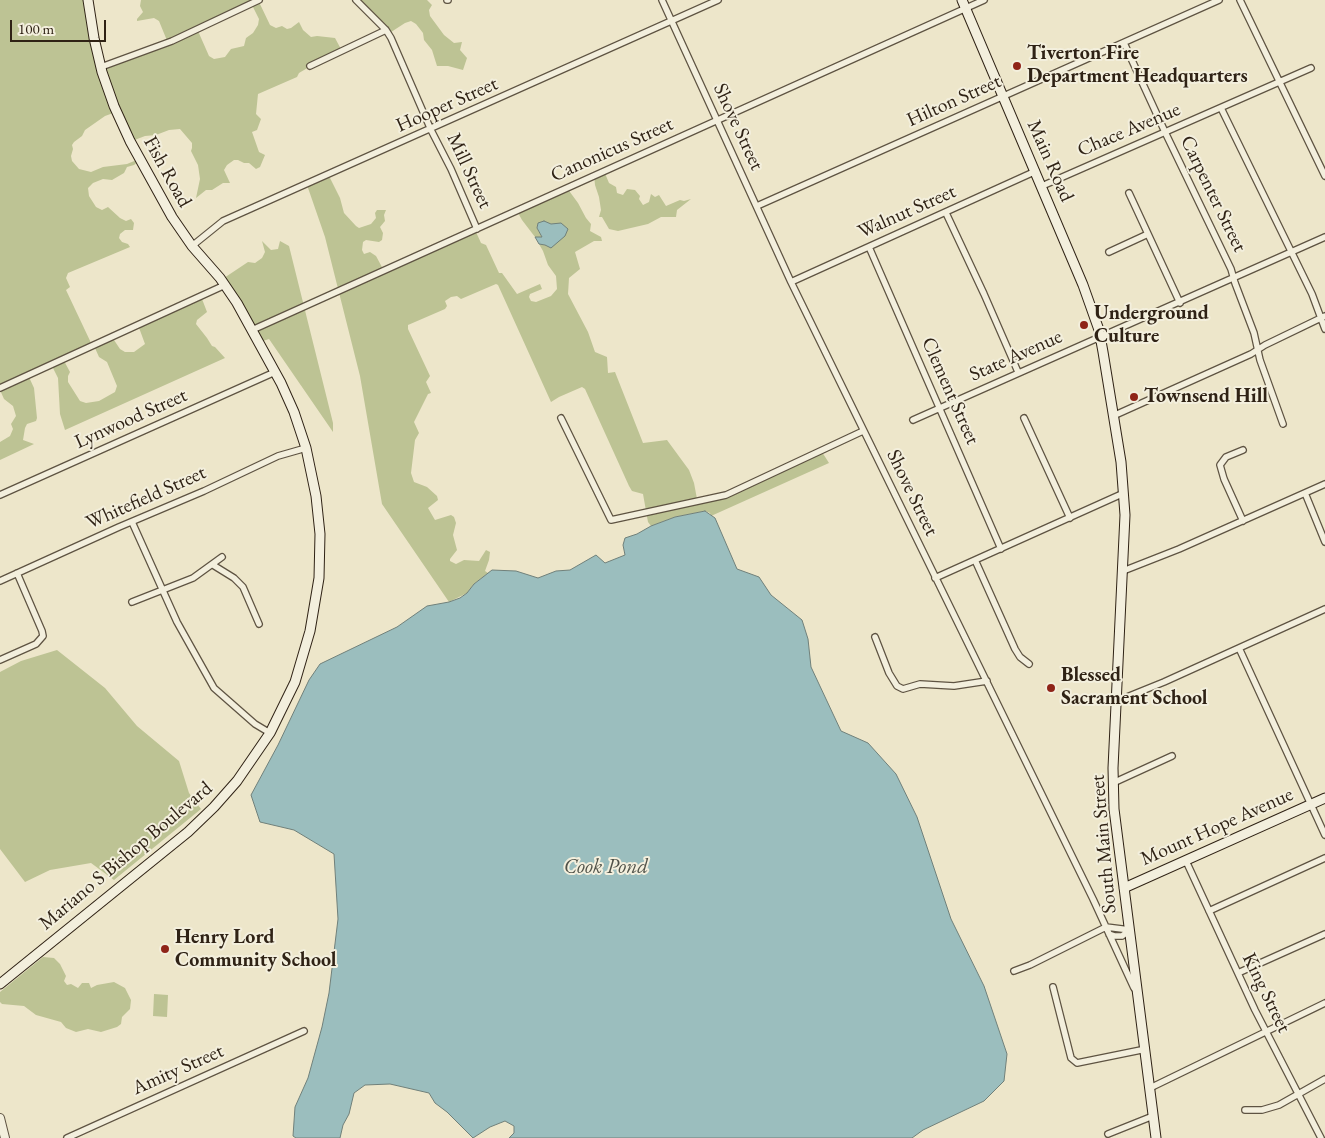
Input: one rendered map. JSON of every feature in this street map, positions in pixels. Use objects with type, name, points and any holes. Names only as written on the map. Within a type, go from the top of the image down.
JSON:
[{"type":"main road","name":"Fish Road","points":[[88,0],[101,67],[114,106],[130,141],[172,217],[192,246],[225,285],[275,372]]},
{"type":"main road","name":"Main Road","points":[[964,4],[1083,285],[1100,337]]},
{"type":"main road","name":"South Main Street","points":[[1100,337],[1124,493],[1125,515],[1116,702],[1115,820],[1156,1138]]},
{"type":"main road","name":"Mariano S Bishop Boulevard","points":[[0,984],[201,820],[237,782],[270,733],[289,696],[300,668],[318,591],[319,520],[315,484],[306,448],[291,405],[275,372]]},
{"type":"main road","name":"Mount Hope Avenue","points":[[1124,888],[1325,798]]},
{"type":"street","points":[[101,67],[172,41],[259,0]]},
{"type":"street","name":"Mill Street","points":[[356,0],[386,30],[397,49],[431,130],[478,229]]},
{"type":"street","name":"Shove Street","points":[[662,0],[791,282],[1106,927],[1138,997]]},
{"type":"street","name":"Hooper Street","points":[[192,246],[223,222],[718,0]]},
{"type":"street","name":"Canonicus Street","points":[[252,330],[718,120],[964,4],[984,0]]},
{"type":"street","name":"Hilton Street","points":[[757,206],[1219,0]]},
{"type":"street","points":[[1240,0],[1325,176]]},
{"type":"street","points":[[310,66],[386,30]]},
{"type":"street","name":"Carpenter Street","points":[[1124,43],[1231,268],[1283,424]]},
{"type":"street","name":"Chace Avenue","points":[[1042,186],[1311,68]]},
{"type":"street","points":[[1221,108],[1323,317],[1325,329]]},
{"type":"street","name":"Walnut Street","points":[[791,282],[1036,172]]},
{"type":"street","points":[[1129,192],[1180,303]]},
{"type":"street","points":[[946,213],[1018,372]]},
{"type":"street","points":[[1109,252],[1148,234]]},
{"type":"street","name":"State Avenue","points":[[913,420],[1325,237]]},
{"type":"street","name":"Clement Street","points":[[869,247],[1000,549]]},
{"type":"street","points":[[0,388],[225,285]]},
{"type":"street","points":[[1113,416],[1251,354],[1265,344],[1323,317]]},
{"type":"street","name":"Lynwood Street","points":[[0,495],[275,372]]},
{"type":"street","points":[[561,418],[611,520],[726,495],[864,431]]},
{"type":"street","points":[[1024,418],[1070,518]]},
{"type":"street","name":"Whitefield Street","points":[[0,581],[204,491],[278,456],[306,448]]},
{"type":"street","points":[[1243,450],[1226,457],[1220,466],[1243,520]]},
{"type":"street","points":[[1123,571],[1179,549],[1325,484]]},
{"type":"street","points":[[935,578],[1124,493]]},
{"type":"street","points":[[1305,494],[1325,542]]},
{"type":"street","points":[[132,522],[185,637],[216,692],[254,724],[270,733]]},
{"type":"street","points":[[132,602],[193,578],[222,557]]},
{"type":"street","points":[[975,560],[1015,649],[1020,657],[1029,664]]},
{"type":"street","points":[[213,565],[234,578],[243,587],[259,624]]},
{"type":"street","points":[[0,660],[36,644],[42,638],[42,631],[17,574]]},
{"type":"street","points":[[1116,702],[1325,609]]},
{"type":"street","points":[[875,637],[889,672],[897,686],[903,689],[920,684],[944,687],[987,682]]},
{"type":"street","points":[[1239,648],[1325,835]]},
{"type":"street","points":[[1114,783],[1172,756]]},
{"type":"street","points":[[1209,911],[1325,858]]},
{"type":"street","name":"King Street","points":[[1186,861],[1266,1032],[1321,1138]]},
{"type":"street","points":[[1014,972],[1106,927],[1130,930]]},
{"type":"street","points":[[1109,934],[1122,936],[1130,930]]},
{"type":"street","points":[[1238,974],[1325,934]]},
{"type":"street","points":[[1053,987],[1071,1058],[1077,1063],[1146,1049]]},
{"type":"street","points":[[1150,1088],[1325,1003]]},
{"type":"street","name":"Amity Street","points":[[67,1138],[304,1031]]},
{"type":"street","points":[[1245,1110],[1270,1109],[1279,1106],[1298,1093],[1325,1079]]},
{"type":"street","points":[[1108,1134],[1153,1116]]},
{"type":"street","points":[[0,1118],[5,1138]]},
{"type":"street","points":[[81,1132],[84,1138]]},
{"type":"green space","points":[[0,0],[88,0],[101,66],[168,43],[159,21],[154,18],[137,21],[143,12],[140,6],[141,0],[261,0],[259,2],[270,25],[276,28],[282,26],[287,29],[299,22],[303,30],[311,37],[335,38],[342,51],[309,67],[299,73],[297,77],[258,94],[256,114],[261,119],[257,130],[252,132],[259,152],[265,155],[260,167],[256,169],[249,163],[234,160],[224,170],[230,183],[223,183],[212,190],[206,190],[196,198],[200,179],[198,165],[191,151],[192,143],[180,129],[145,136],[132,141],[116,112],[105,116],[85,130],[82,136],[72,145],[72,161],[79,169],[91,172],[103,167],[127,164],[140,160],[134,165],[127,167],[124,173],[112,180],[103,179],[93,183],[88,188],[89,196],[96,207],[102,210],[108,207],[120,218],[126,221],[131,219],[134,223],[133,230],[125,230],[120,234],[119,238],[130,247],[68,273],[66,278],[70,287],[66,290],[92,345],[63,359],[70,372],[68,382],[80,401],[86,403],[99,401],[115,392],[117,386],[107,362],[99,357],[95,348],[112,337],[120,349],[125,352],[134,352],[145,344],[138,325],[202,299],[207,312],[197,320],[196,324],[212,346],[225,358],[65,430],[60,414],[58,378],[51,364],[28,375],[34,388],[37,418],[36,421],[27,424],[23,440],[34,444],[0,460],[0,442],[10,436],[13,429],[11,424],[16,416],[13,406],[4,399],[0,390]],"holes":[[[252,5],[259,19],[253,33],[246,38],[244,46],[231,49],[225,57],[214,59],[209,56],[198,31]]]},
{"type":"green space","points":[[355,0],[427,0],[432,5],[429,10],[430,16],[444,35],[454,43],[462,42],[460,50],[467,58],[463,70],[448,66],[437,66],[432,50],[424,40],[423,33],[416,24],[411,21],[405,23],[388,34]]},
{"type":"green space","points":[[604,171],[609,183],[616,187],[617,193],[623,195],[627,189],[635,190],[640,196],[639,199],[643,205],[649,202],[651,194],[655,197],[659,195],[666,206],[680,200],[691,199],[677,210],[676,217],[661,217],[648,224],[618,231],[609,229],[602,217],[599,217],[601,210],[594,175]]},
{"type":"green space","points":[[329,176],[340,198],[344,213],[359,228],[371,224],[376,218],[375,213],[377,210],[386,210],[384,215],[385,221],[380,227],[383,233],[382,240],[379,242],[366,240],[363,242],[362,250],[364,254],[370,252],[376,256],[383,269],[476,232],[481,243],[486,245],[499,273],[502,273],[517,294],[540,284],[542,289],[530,294],[529,297],[531,301],[536,302],[551,296],[557,289],[556,276],[548,265],[539,244],[545,245],[551,224],[538,223],[537,228],[542,237],[535,237],[517,211],[567,188],[591,224],[590,231],[601,237],[602,241],[594,241],[575,252],[580,269],[569,278],[568,294],[588,332],[595,352],[607,357],[608,373],[615,372],[643,443],[667,440],[689,470],[697,499],[727,496],[822,452],[829,463],[711,516],[710,513],[705,511],[675,517],[651,526],[648,522],[643,494],[632,491],[629,486],[585,389],[582,387],[551,402],[498,285],[496,284],[461,299],[457,296],[451,297],[445,301],[447,306],[445,309],[408,325],[408,329],[430,376],[426,382],[431,393],[428,394],[414,422],[419,433],[415,440],[411,473],[414,482],[427,487],[437,496],[438,500],[428,508],[435,520],[451,515],[454,517],[456,523],[453,535],[457,550],[450,561],[456,564],[464,560],[479,561],[486,550],[490,552],[485,571],[488,573],[474,584],[467,593],[449,602],[382,504],[360,376],[325,237],[307,185]]},
{"type":"green space","points":[[262,241],[271,250],[278,249],[280,241],[289,246],[333,423],[333,432],[269,339],[260,342],[221,280],[248,262],[255,263],[262,258],[265,252]]},
{"type":"green space","points":[[57,650],[105,688],[137,726],[179,761],[189,793],[201,809],[114,880],[91,863],[50,870],[25,882],[0,849],[0,672],[21,661]]},
{"type":"green space","points":[[43,957],[54,958],[60,964],[66,976],[64,981],[67,985],[71,984],[78,988],[82,983],[89,983],[91,988],[114,982],[125,988],[131,1000],[130,1009],[122,1017],[121,1024],[101,1032],[88,1029],[76,1032],[66,1028],[61,1022],[36,1015],[24,1006],[2,1004],[0,1002],[0,992]]},
{"type":"green space","points":[[154,994],[168,995],[167,1017],[153,1016]]},
{"type":"water","points":[[544,221],[551,224],[561,223],[568,229],[565,236],[551,248],[539,244],[535,237],[542,237],[537,228],[538,223]]},
{"type":"water","name":"Cook Pond","points":[[705,511],[715,518],[737,569],[759,577],[771,595],[802,620],[808,639],[811,667],[841,731],[868,743],[896,774],[917,817],[951,919],[984,986],[1007,1054],[1004,1081],[984,1101],[923,1130],[912,1138],[509,1138],[514,1133],[514,1126],[505,1121],[490,1127],[473,1138],[447,1112],[435,1103],[429,1093],[390,1084],[365,1085],[354,1093],[340,1138],[296,1138],[293,1136],[295,1107],[308,1078],[329,993],[338,919],[334,854],[294,830],[260,822],[251,795],[278,745],[309,680],[320,664],[397,627],[427,606],[460,598],[492,570],[516,571],[538,578],[556,571],[570,570],[596,555],[605,563],[625,555],[623,545],[625,538],[675,517]]},
{"type":"place","name":"Tiverton Fire Department Headquarters","points":[[1017,66]]},
{"type":"place","name":"Underground Culture","points":[[1084,325]]},
{"type":"place","name":"Townsend Hill","points":[[1134,397]]},
{"type":"place","name":"Blessed Sacrament School","points":[[1051,688]]},
{"type":"place","name":"Henry Lord Community School","points":[[165,949]]}]
